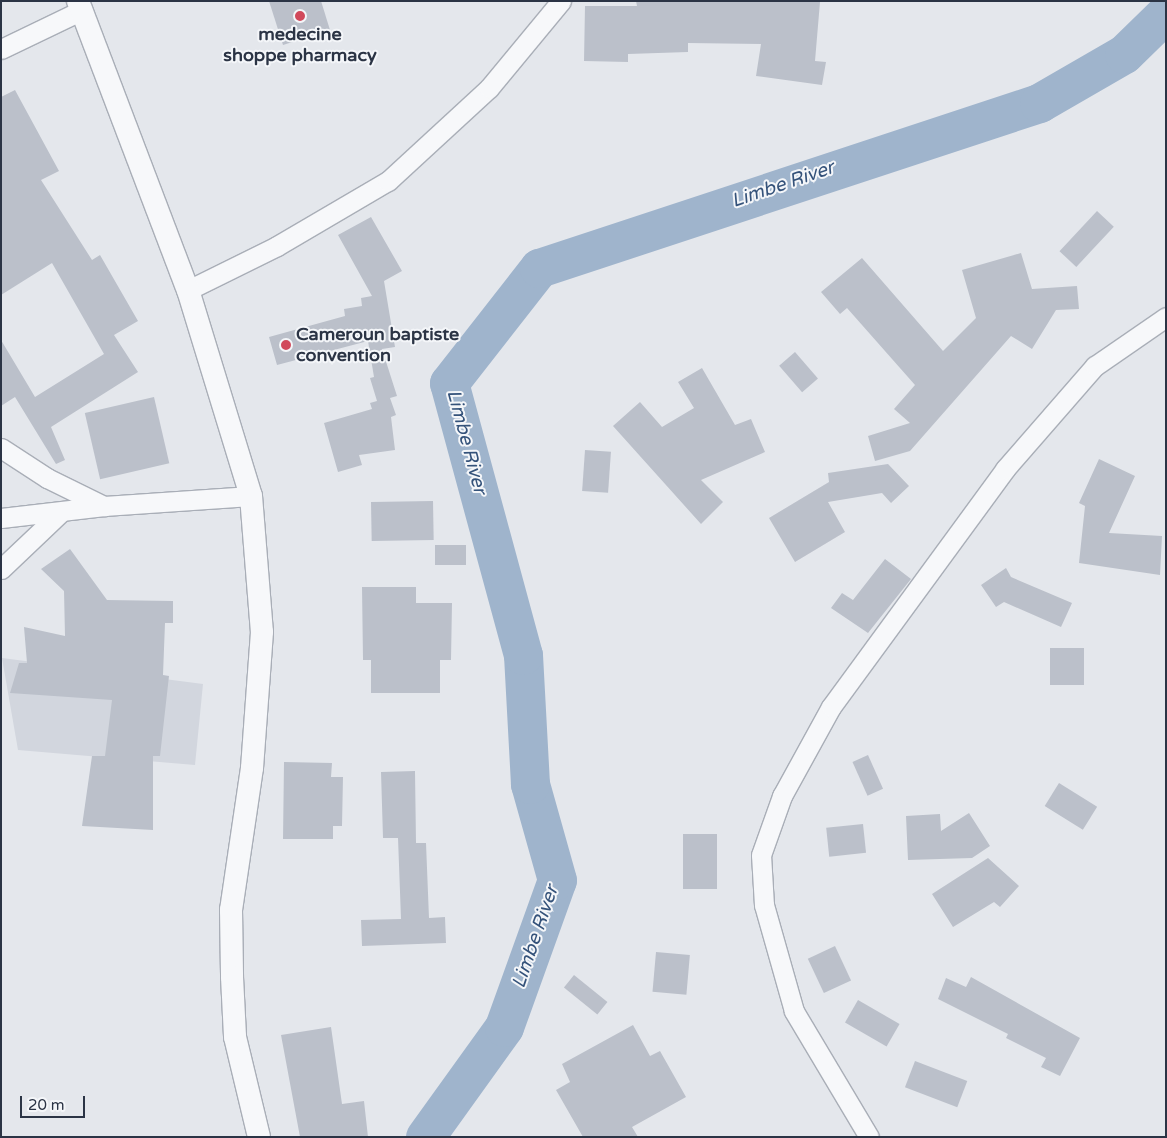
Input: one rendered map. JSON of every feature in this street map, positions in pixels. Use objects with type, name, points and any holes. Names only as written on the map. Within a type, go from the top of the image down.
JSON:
[{"type":"street","points":[[188,290],[277,246],[388,181],[489,88],[561,1]]},
{"type":"street","points":[[1,50],[80,6],[188,290],[251,496],[262,632],[252,768],[231,910],[235,1037],[259,1137]]},
{"type":"street","points":[[868,1137],[794,1011],[764,905],[761,855],[776,813],[831,707],[1005,469],[1095,366],[1166,318]]},
{"type":"street","points":[[1,448],[47,478],[104,506]]},
{"type":"street","points":[[1,518],[104,506],[251,496]]},
{"type":"street","points":[[1,569],[61,512]]},
{"type":"shaded area","points":[[2,658],[203,684],[195,765],[18,750]]},
{"type":"building","name":"medecine shoppe pharmacy","points":[[269,1],[321,1],[330,30],[283,45]]},
{"type":"building","points":[[636,1],[820,2],[815,61],[826,62],[822,85],[756,76],[761,44],[688,43],[688,52],[628,54],[628,62],[584,61],[585,6],[637,6]]},
{"type":"building","points":[[15,90],[59,171],[41,180],[92,260],[100,255],[138,321],[114,335],[138,372],[51,427],[65,460],[56,464],[15,397],[1,406],[1,340],[35,397],[104,354],[52,263],[1,295],[1,97]]},
{"type":"building","points":[[1097,211],[1114,227],[1076,267],[1059,251]]},
{"type":"building","points":[[371,217],[402,271],[384,281],[395,347],[382,349],[397,396],[390,398],[396,415],[391,417],[395,450],[359,455],[362,465],[338,472],[324,423],[372,409],[370,403],[377,401],[370,378],[374,377],[368,341],[277,365],[269,337],[345,316],[344,309],[362,306],[361,298],[372,296],[338,235]]},
{"type":"building","points":[[1021,253],[1032,289],[1077,286],[1079,309],[1056,310],[1032,349],[1011,336],[910,451],[875,461],[868,436],[910,423],[894,409],[915,385],[847,308],[840,314],[821,292],[862,258],[943,351],[976,318],[962,270]]},
{"type":"building","points":[[795,352],[818,378],[802,392],[779,366]]},
{"type":"building","points":[[702,368],[735,425],[751,419],[765,452],[701,480],[723,502],[701,524],[613,426],[640,402],[662,427],[694,408],[678,382]]},
{"type":"building","points":[[154,397],[169,463],[100,479],[85,413]]},
{"type":"building","points":[[585,450],[611,452],[608,493],[582,491]]},
{"type":"building","points":[[1099,459],[1135,476],[1109,533],[1162,536],[1160,575],[1079,563],[1085,506],[1079,503]]},
{"type":"building","points":[[888,464],[909,486],[891,503],[882,493],[828,502],[845,532],[795,562],[769,518],[829,482],[828,473]]},
{"type":"building","points":[[433,501],[434,540],[372,541],[371,502]]},
{"type":"building","points":[[435,545],[466,545],[466,565],[435,565]]},
{"type":"building","points":[[70,549],[107,600],[173,601],[173,623],[165,623],[163,675],[169,676],[160,756],[153,756],[153,830],[82,826],[92,756],[105,756],[112,700],[10,693],[19,663],[27,663],[24,627],[65,636],[64,591],[41,569]]},
{"type":"building","points":[[885,559],[911,579],[868,633],[831,608],[842,593],[853,600]]},
{"type":"building","points":[[1006,568],[1011,577],[1072,603],[1061,627],[1004,602],[996,607],[981,585]]},
{"type":"building","points":[[362,587],[416,587],[416,603],[452,603],[451,660],[440,660],[440,693],[371,693],[371,660],[363,660]]},
{"type":"building","points":[[1050,648],[1084,648],[1084,685],[1050,685]]},
{"type":"building","points":[[868,755],[883,789],[868,796],[852,762]]},
{"type":"building","points":[[284,762],[332,763],[331,777],[343,777],[342,826],[333,826],[333,839],[283,839]]},
{"type":"building","points":[[415,771],[416,843],[426,843],[429,918],[445,917],[446,943],[362,946],[361,920],[401,919],[398,838],[383,838],[381,772]]},
{"type":"building","points":[[1059,783],[1097,807],[1083,830],[1045,806]]},
{"type":"building","points":[[969,813],[990,846],[972,858],[908,860],[906,816],[940,814],[941,831]]},
{"type":"building","points":[[863,824],[866,853],[829,857],[826,828]]},
{"type":"building","points":[[683,834],[717,834],[717,889],[683,889]]},
{"type":"building","points":[[988,858],[1019,886],[1000,907],[994,902],[953,927],[932,894]]},
{"type":"building","points":[[835,946],[851,980],[824,993],[808,959]]},
{"type":"building","points":[[656,952],[690,955],[686,995],[653,992]]},
{"type":"building","points":[[574,975],[607,1002],[597,1014],[564,987]]},
{"type":"building","points":[[971,977],[1080,1038],[1060,1076],[1041,1067],[1046,1058],[1006,1038],[1008,1034],[938,999],[946,978],[966,987]]},
{"type":"building","points":[[858,1000],[900,1024],[887,1047],[845,1023]]},
{"type":"building","points":[[633,1025],[650,1056],[660,1051],[686,1097],[632,1127],[638,1137],[583,1137],[556,1090],[570,1082],[562,1064]]},
{"type":"building","points":[[331,1027],[342,1104],[364,1101],[368,1137],[300,1137],[281,1035]]},
{"type":"building","points":[[915,1061],[967,1081],[957,1107],[905,1087]]},
{"type":"waterway","name":"Limbe River","points":[[425,1137],[504,1027],[557,880],[530,784],[523,655],[449,383],[539,268],[1039,103],[1124,54],[1166,13]]},
{"type":"place","name":"medecine shoppe pharmacy","points":[[300,16]]},
{"type":"place","name":"Cameroun baptiste convention","points":[[286,345]]}]
